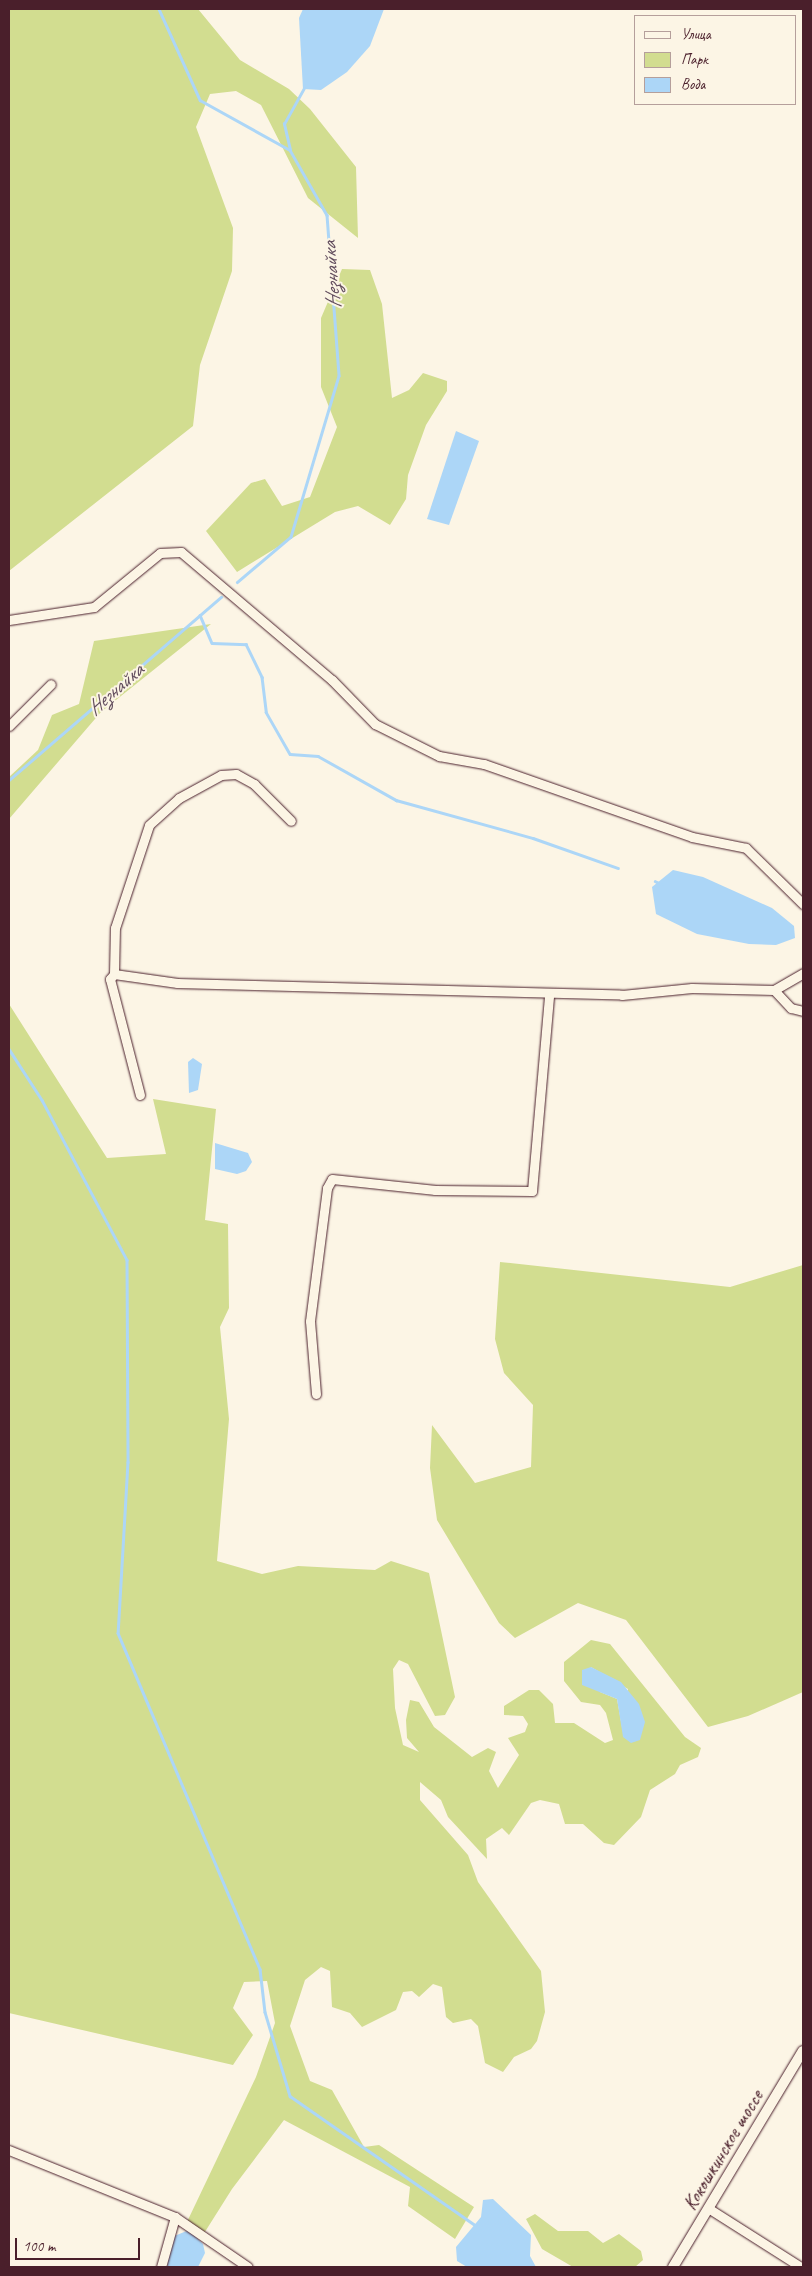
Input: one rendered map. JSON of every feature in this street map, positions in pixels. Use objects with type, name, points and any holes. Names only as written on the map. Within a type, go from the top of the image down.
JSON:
[{"type":"main road","name":"Кокошкинское шоссе","points":[[673,2267],[803,2051]]},
{"type":"street","points":[[9,620],[94,607],[166,551],[180,552],[193,560],[332,680],[375,724],[439,756],[484,764],[692,837],[746,848],[803,904]]},
{"type":"street","points":[[9,726],[51,684]]},
{"type":"street","points":[[140,1095],[117,1015],[110,979],[114,974],[115,928],[140,845],[149,825],[179,798],[221,775],[236,774],[254,784],[291,821]]},
{"type":"street","points":[[114,974],[177,983],[549,995],[622,995],[692,988],[774,990],[803,973]]},
{"type":"street","points":[[774,990],[791,1008],[803,1010]]},
{"type":"street","points":[[316,1394],[310,1321],[327,1188],[332,1179],[435,1190],[532,1191],[549,995]]},
{"type":"street","points":[[9,2150],[175,2217],[248,2267]]},
{"type":"street","points":[[708,2208],[801,2267]]},
{"type":"street","points":[[161,2267],[175,2217]]},
{"type":"green space","points":[[9,9],[198,9],[240,60],[289,89],[310,109],[356,167],[358,238],[308,198],[261,105],[236,91],[210,94],[196,127],[233,228],[232,271],[200,365],[193,426],[9,571]]},
{"type":"green space","points":[[342,269],[370,270],[382,304],[392,398],[409,390],[423,373],[447,381],[447,391],[426,425],[408,475],[406,499],[390,525],[358,506],[335,512],[237,572],[206,531],[251,483],[265,479],[282,506],[310,497],[337,427],[321,387],[321,318]]},
{"type":"green space","points":[[211,624],[101,712],[9,819],[9,777],[38,750],[52,715],[79,704],[94,641]]},
{"type":"green space","points":[[9,1004],[107,1158],[166,1154],[153,1099],[216,1109],[205,1220],[228,1224],[229,1308],[220,1327],[229,1419],[217,1561],[262,1574],[298,1566],[375,1570],[391,1561],[429,1573],[455,1697],[445,1715],[435,1716],[408,1664],[399,1660],[393,1669],[395,1708],[403,1745],[419,1752],[407,1738],[406,1720],[410,1700],[419,1702],[434,1727],[472,1757],[488,1748],[496,1752],[489,1771],[498,1788],[519,1755],[508,1738],[525,1732],[528,1724],[523,1716],[504,1715],[504,1706],[529,1690],[539,1690],[553,1704],[555,1723],[574,1723],[605,1743],[613,1740],[606,1713],[600,1705],[581,1702],[564,1681],[564,1662],[591,1640],[610,1644],[685,1737],[701,1748],[698,1757],[680,1765],[675,1774],[650,1790],[641,1817],[614,1845],[604,1843],[583,1824],[565,1824],[559,1804],[540,1800],[531,1803],[509,1835],[502,1828],[486,1839],[487,1859],[448,1817],[441,1800],[420,1782],[420,1800],[468,1855],[478,1882],[541,1971],[545,2012],[537,2041],[531,2049],[514,2057],[503,2072],[485,2063],[478,2026],[471,2019],[453,2023],[446,2017],[442,1987],[433,1984],[419,1997],[412,1991],[403,1992],[396,2010],[362,2027],[350,2013],[332,2007],[330,1971],[321,1967],[305,1980],[290,2026],[310,2081],[332,2090],[364,2147],[379,2145],[474,2207],[455,2239],[408,2206],[410,2187],[284,2120],[232,2189],[203,2235],[186,2224],[256,2077],[275,2023],[267,1981],[244,1982],[233,2008],[253,2035],[233,2065],[9,2013]],"holes":[[[591,1667],[628,1689],[622,1727],[617,1699],[600,1692]]]},
{"type":"green space","points":[[500,1262],[730,1287],[803,1265],[803,1692],[748,1716],[708,1727],[626,1620],[578,1603],[515,1638],[499,1623],[437,1520],[430,1468],[432,1425],[475,1483],[531,1467],[533,1405],[504,1373],[495,1339]]},
{"type":"green space","points":[[535,2214],[558,2231],[588,2231],[603,2243],[619,2234],[641,2251],[643,2260],[635,2267],[573,2267],[542,2249],[526,2219]]},
{"type":"water","points":[[303,9],[384,9],[370,46],[347,72],[321,90],[303,89],[299,18]]},
{"type":"water","points":[[456,431],[479,441],[449,525],[427,519]]},
{"type":"water","points":[[673,870],[703,877],[772,908],[794,926],[795,938],[776,945],[749,944],[697,934],[656,914],[652,887]]},
{"type":"water","points":[[193,1058],[202,1064],[198,1090],[189,1093],[188,1062]]},
{"type":"water","points":[[215,1143],[248,1153],[252,1162],[246,1171],[237,1174],[215,1169]]},
{"type":"water","points":[[591,1667],[621,1682],[639,1704],[645,1722],[640,1740],[631,1743],[623,1737],[617,1699],[582,1685],[582,1670]]},
{"type":"water","points":[[493,2199],[531,2235],[530,2256],[536,2267],[467,2267],[457,2261],[456,2247],[481,2217],[483,2200]]},
{"type":"water","points":[[189,2230],[203,2244],[205,2253],[198,2267],[167,2267],[172,2237]]},
{"type":"waterway","name":"Незнайка","points":[[159,9],[200,100],[290,150],[327,215],[339,376],[291,537],[238,582]]},
{"type":"waterway","points":[[290,150],[284,124],[304,88]]},
{"type":"waterway","name":"Незнайка","points":[[9,780],[221,597]]},
{"type":"waterway","points":[[200,615],[212,643],[246,644],[262,677],[266,712],[290,754],[318,756],[396,800],[533,838],[618,868]]},
{"type":"waterway","points":[[655,881],[661,884]]},
{"type":"waterway","points":[[9,1049],[42,1100],[127,1260],[128,1462],[118,1633],[260,1969],[265,2012],[290,2096],[475,2225]]}]
